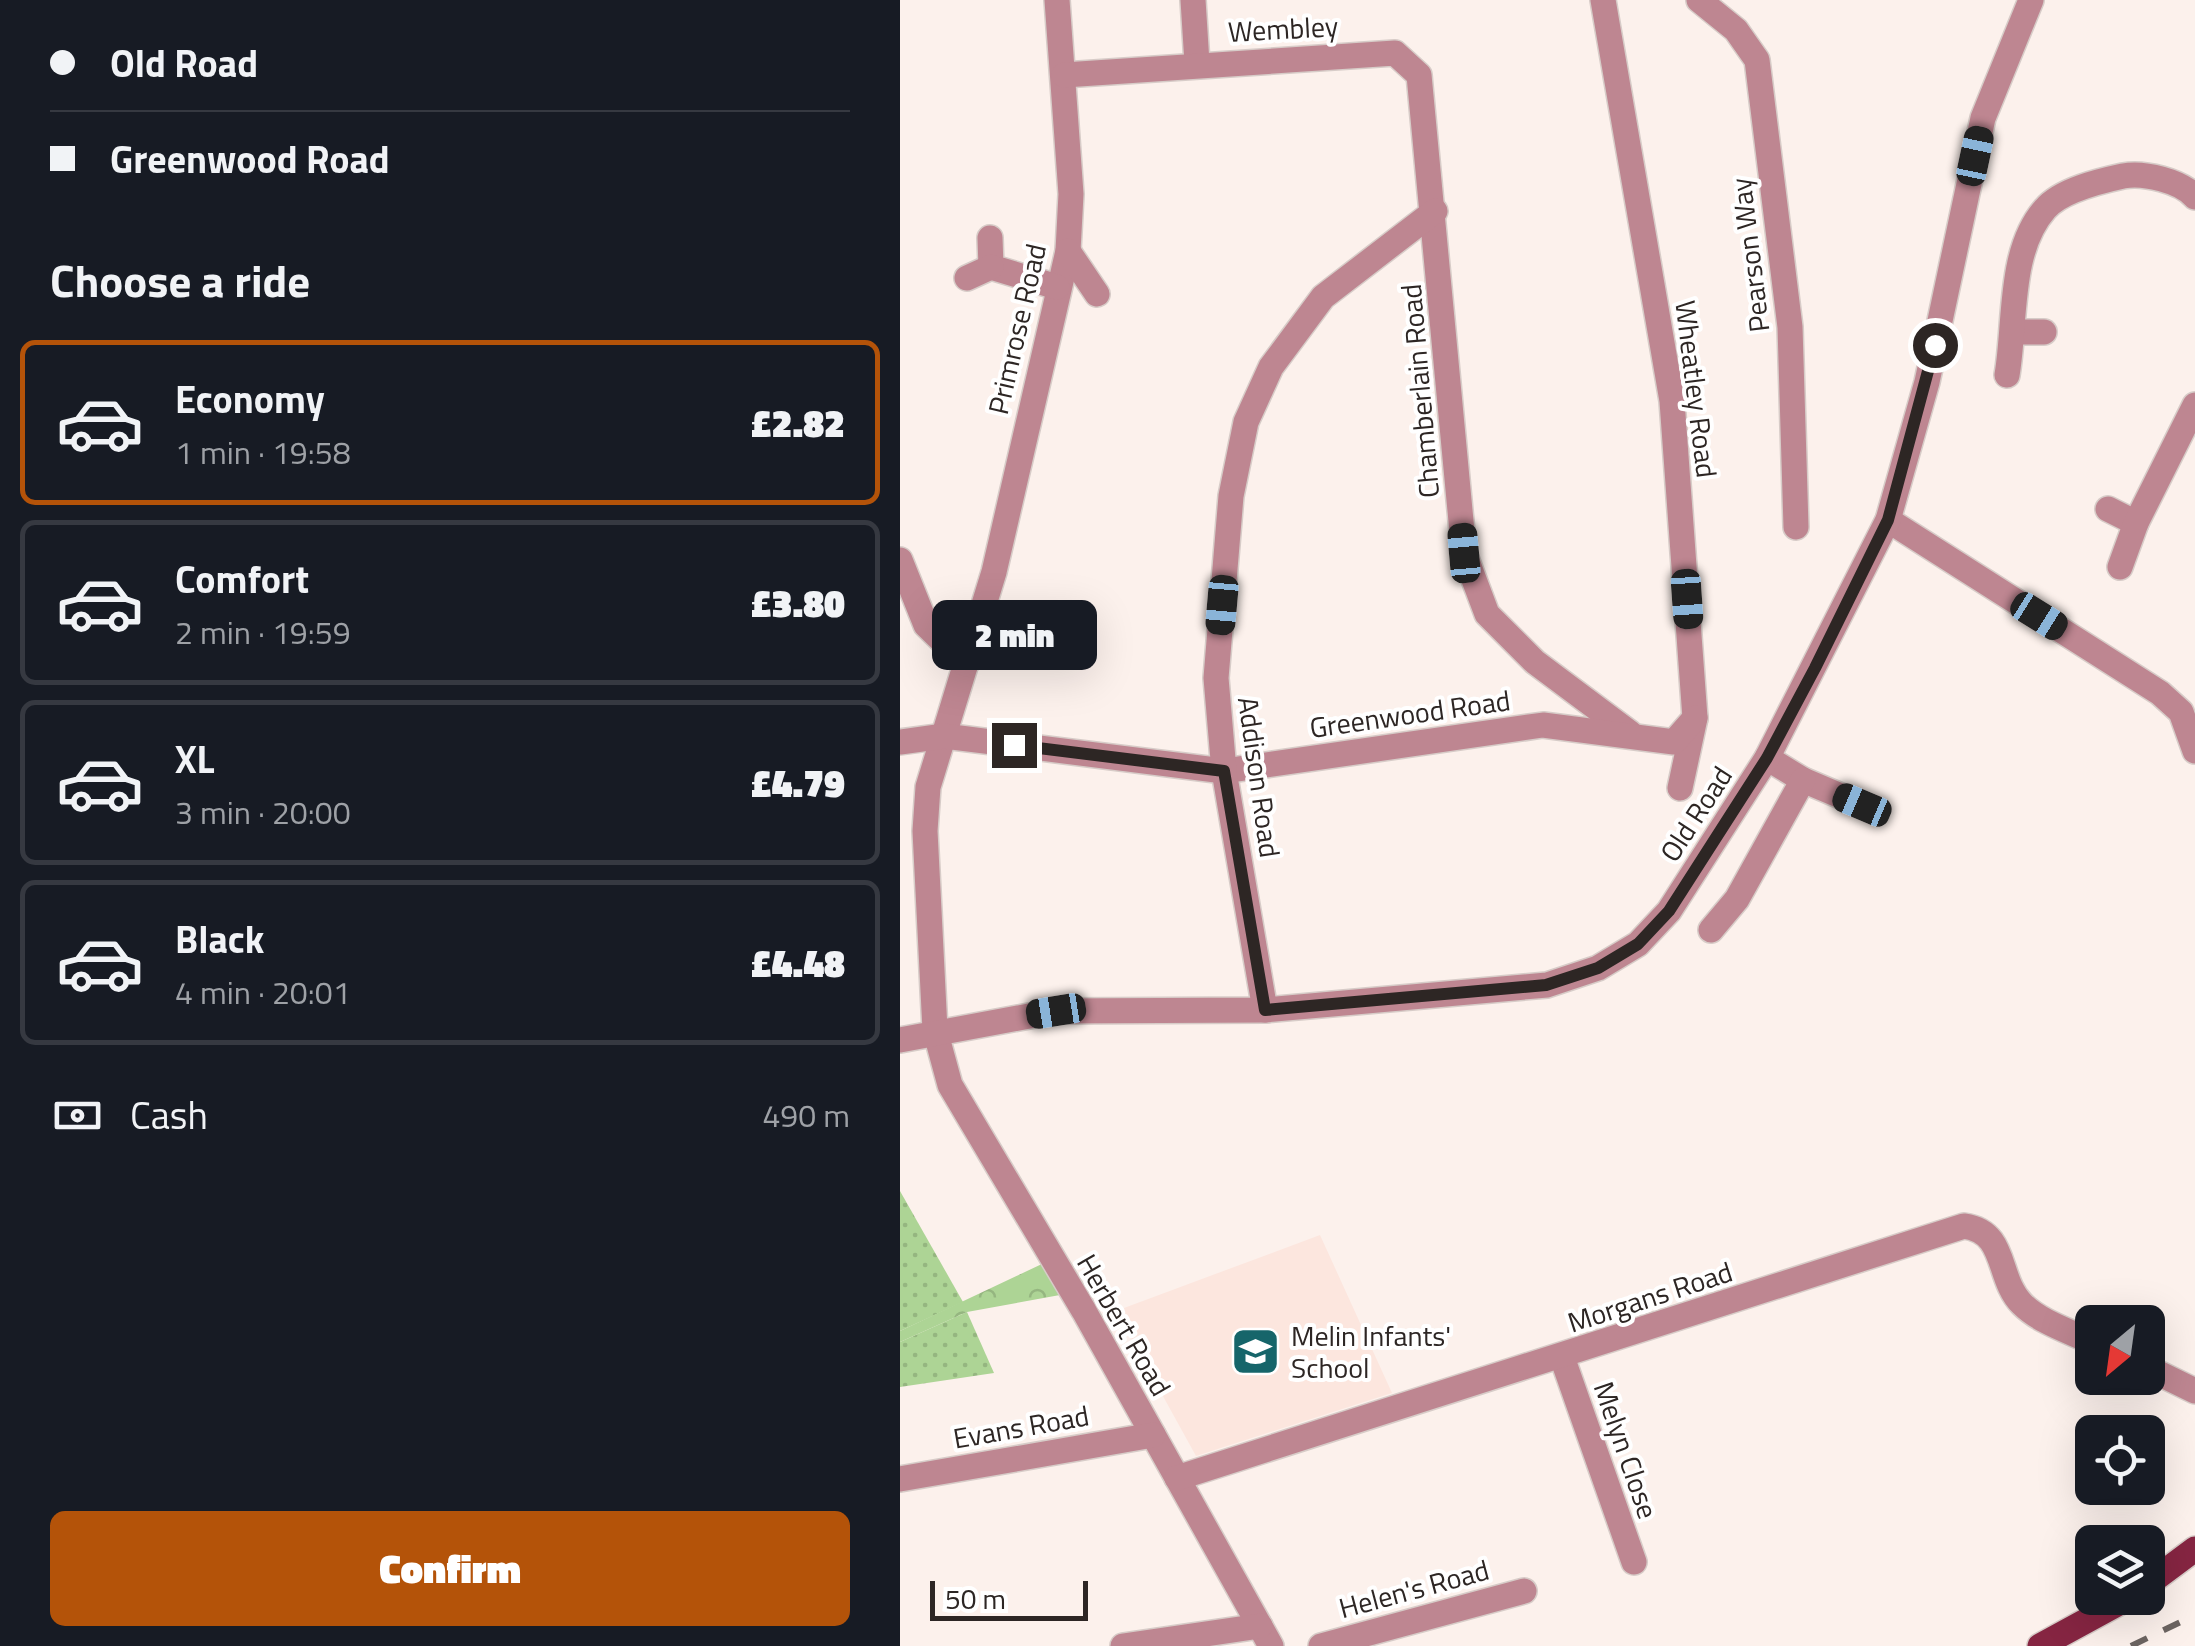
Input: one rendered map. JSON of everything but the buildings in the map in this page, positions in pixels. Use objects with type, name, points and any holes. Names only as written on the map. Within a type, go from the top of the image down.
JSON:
[{"type":"main road","points":[[2165,1572],[2195,1550]]},
{"type":"main road","points":[[2040,1646],[2097,1615]]},
{"type":"street","name":"Primrose Road","points":[[944,736],[994,572],[1068,251],[1071,194],[1057,0]]},
{"type":"street","points":[[1193,0],[1198,63]]},
{"type":"street","name":"Wheatley Road","points":[[1603,0],[1672,401],[1696,718],[1680,788]]},
{"type":"street","name":"Pearson Way","points":[[1699,0],[1736,30],[1756,60],[1790,328],[1796,527]]},
{"type":"street","name":"Old Road","points":[[900,1040],[935,1030],[1056,1011],[1265,1010],[1546,985],[1598,968],[1638,944],[1669,911],[1767,758],[1888,520],[1928,382],[1983,118],[2030,0]]},
{"type":"street","name":"Wembley","points":[[1064,75],[1198,63],[1396,53],[1419,75],[1435,212]]},
{"type":"street","points":[[2007,374],[2014,332],[2014,298],[2025,250],[2046,208],[2095,182],[2134,174],[2192,184]]},
{"type":"street","name":"Chamberlain Road","points":[[1435,212],[1464,553],[1481,599],[1487,614],[1535,662],[1630,734]]},
{"type":"street","name":"Addison Road","points":[[1265,1010],[1224,771],[1216,678],[1231,496],[1246,422],[1271,367],[1323,297],[1435,212]]},
{"type":"street","points":[[990,238],[991,266]]},
{"type":"street","points":[[1068,251],[1096,294]]},
{"type":"street","points":[[967,278],[991,266],[1057,287]]},
{"type":"street","points":[[2014,332],[2044,332]]},
{"type":"street","points":[[2120,567],[2136,523],[2195,405]]},
{"type":"street","points":[[2108,509],[2136,523]]},
{"type":"street","points":[[1888,520],[2160,692],[2181,712],[2195,752]]},
{"type":"street","points":[[900,560],[926,626],[966,664]]},
{"type":"street","points":[[900,619],[926,626]]},
{"type":"street","name":"Greenwood Road","points":[[900,742],[944,736],[1224,771],[1543,726],[1674,742],[1696,718]]},
{"type":"street","name":"Herbert Road","points":[[944,736],[928,787],[925,830],[935,1030],[950,1085],[1265,1636]]},
{"type":"street","points":[[1767,758],[1803,780],[1862,805]]},
{"type":"street","points":[[1712,930],[1737,899],[1803,780]]},
{"type":"street","name":"Morgans Road","points":[[1177,1478],[1964,1226],[1991,1236],[2018,1300],[2034,1314],[2075,1334]]},
{"type":"street","name":"Melyn Close","points":[[1562,1357],[1634,1562]]},
{"type":"street","points":[[2165,1376],[2195,1391]]},
{"type":"street","name":"Evans Road","points":[[900,1479],[1153,1435]]},
{"type":"street","name":"Helen's Road","points":[[1321,1646],[1524,1591]]},
{"type":"street","points":[[1124,1646],[1265,1636]]},
{"type":"shaded area","name":"Melin Infants' School","points":[[1320,1235],[1392,1393],[1196,1456],[1116,1311]]},
{"type":"green space","points":[[900,1191],[963,1302],[900,1331]]},
{"type":"green space","points":[[1044,1263],[1060,1295],[967,1312],[900,1342],[900,1331]]},
{"type":"green space","points":[[967,1312],[994,1373],[900,1387],[900,1342]]},
{"type":"railway","points":[[2131,1646],[2195,1615]]},
{"type":"place","name":"Melin Infants' School","points":[[1256,1352]]},
{"type":"route","points":[[1014,745],[1224,771],[1265,1010],[1546,985],[1598,968],[1638,944],[1669,911],[1767,758],[1888,520],[1935,345]]}]
